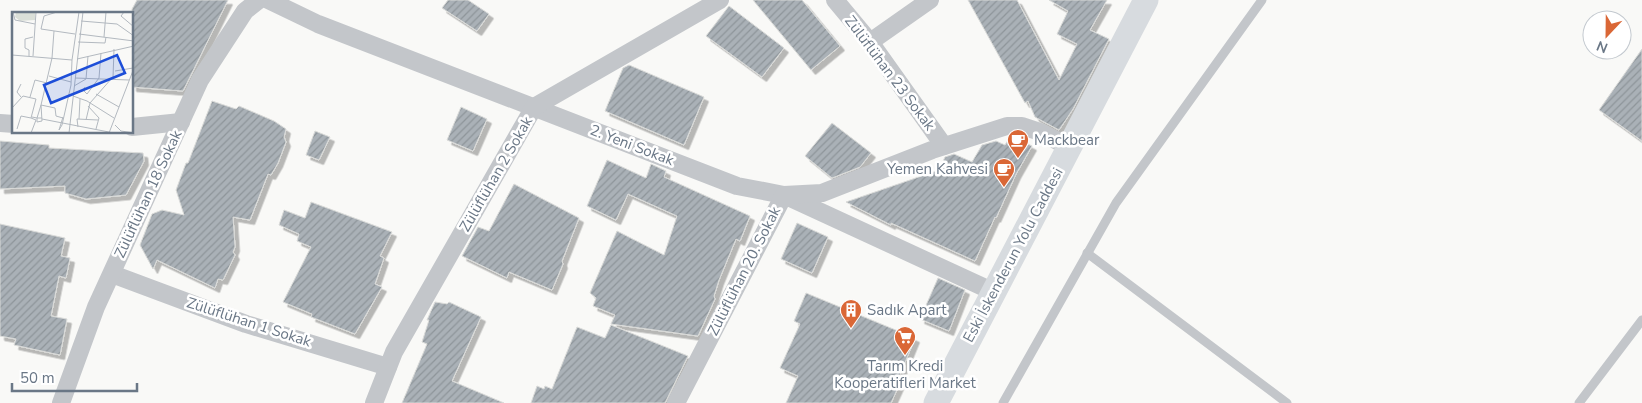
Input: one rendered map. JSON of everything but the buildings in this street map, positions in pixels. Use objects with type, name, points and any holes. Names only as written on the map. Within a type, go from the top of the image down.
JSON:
[{"type":"street","name":"Zülüflühan 18 Sokak","points":[[61,403],[96,307],[200,80],[246,11],[259,0]]},
{"type":"street","name":"Zülüflühan 2 Sokak","points":[[374,403],[394,352],[534,108],[720,0]]},
{"type":"street","name":"Zülüflühan 23 Sokak","points":[[835,0],[870,42],[944,146]]},
{"type":"street","points":[[870,42],[930,0]]},
{"type":"street","name":"Eski İskenderun Yolu Caddesi","points":[[936,403],[1146,0]]},
{"type":"street","name":"2. Yeni Sokak","points":[[280,2],[318,24],[737,186],[784,195],[994,292]]},
{"type":"street","points":[[134,127],[181,122]]},
{"type":"street","name":"Zülüflühan 20. Sokak","points":[[676,403],[784,195],[822,193],[944,146],[1007,126],[1022,126],[1040,132],[1069,148]]},
{"type":"street","name":"Zülüflühan 1 Sokak","points":[[112,274],[246,324],[388,367]]},
{"type":"lane","points":[[1003,403],[1116,203],[1262,0]]},
{"type":"lane","points":[[1088,253],[1287,403]]},
{"type":"lane","points":[[1579,403],[1642,320]]},
{"type":"place","name":"Mackbear","points":[[1018,159]]},
{"type":"place","name":"Yemen Kahvesi","points":[[1004,188]]},
{"type":"place","name":"Sadık Apart","points":[[851,329]]},
{"type":"place","name":"Tarım Kredi Kooperatifleri Market","points":[[905,356]]}]
